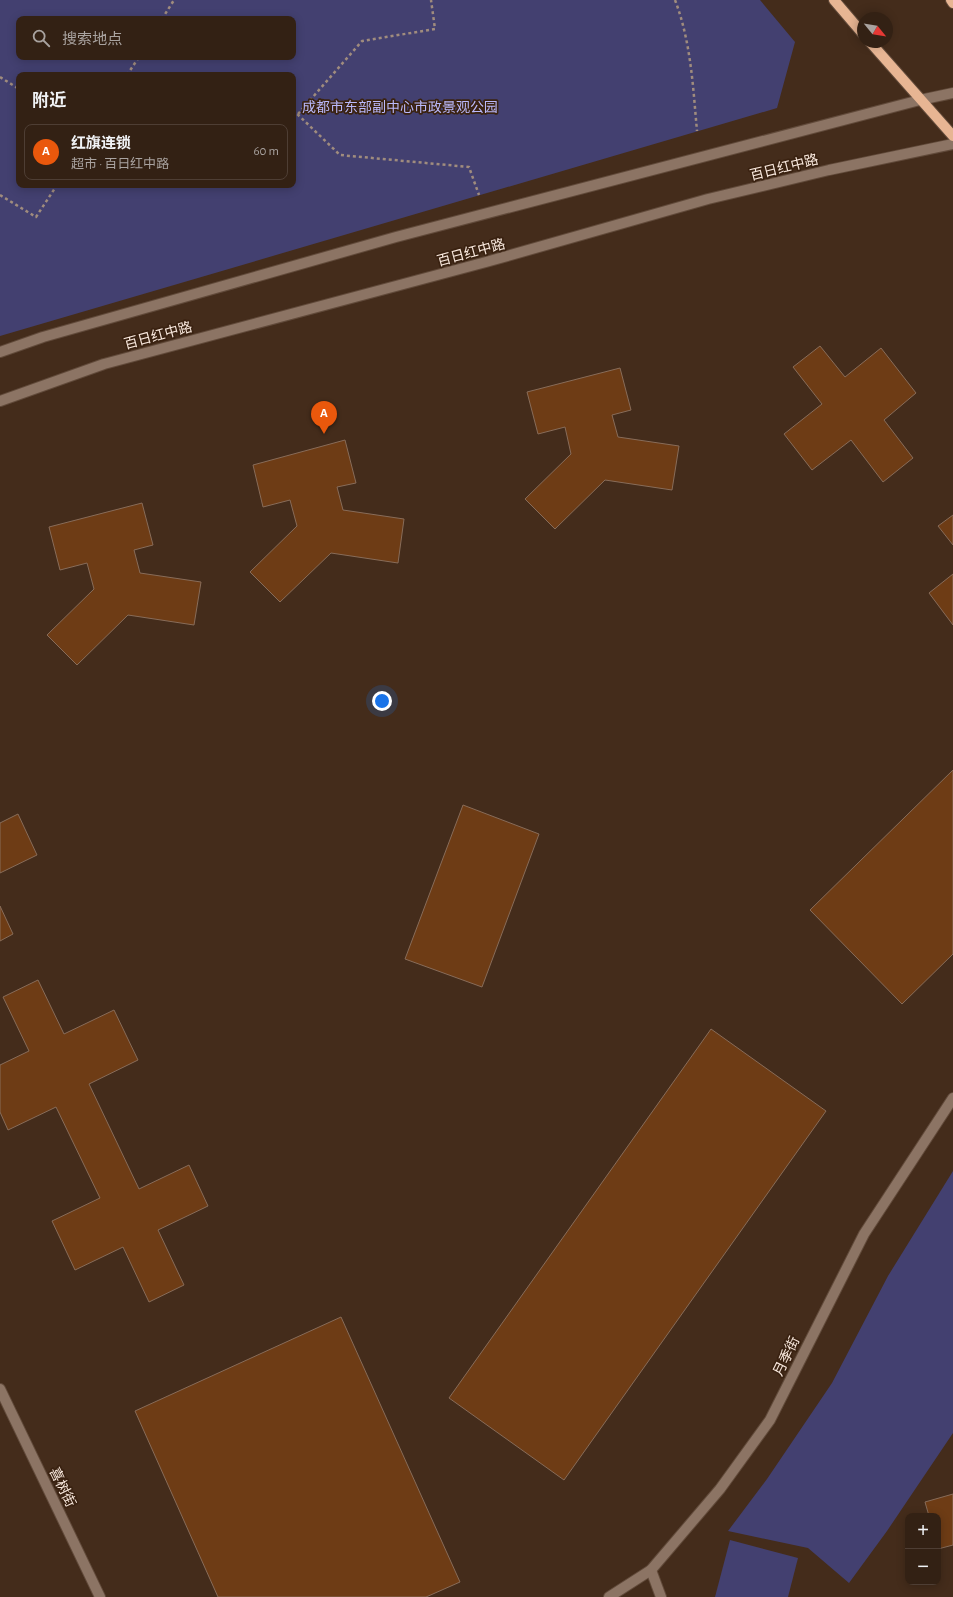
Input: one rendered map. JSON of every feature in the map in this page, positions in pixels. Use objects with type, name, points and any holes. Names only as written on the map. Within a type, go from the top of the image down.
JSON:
[{"type":"main road","points":[[834,0],[857,27]]},
{"type":"main road","points":[[875,48],[953,136]]},
{"type":"street","name":"百日红中路","points":[[0,352],[43,337],[396,237],[920,100],[953,93]]},
{"type":"street","name":"百日红中路","points":[[0,401],[104,364],[486,262],[708,199],[829,170],[953,144]]},
{"type":"street","name":"月季街","points":[[609,1597],[651,1570],[720,1490],[770,1420],[864,1234],[953,1098]]},
{"type":"street","name":"喜树街","points":[[0,1389],[100,1597]]},
{"type":"street","points":[[651,1570],[661,1597]]},
{"type":"path","points":[[164,16],[174,0]]},
{"type":"path","points":[[431,0],[434,29],[362,41],[298,114],[340,155],[469,167],[479,195]]},
{"type":"path","points":[[675,0],[680,12],[690,59],[697,131]]},
{"type":"path","points":[[129,72],[136,60]]},
{"type":"path","points":[[0,77],[16,87]]},
{"type":"path","points":[[0,195],[36,217],[55,188]]},
{"type":"green space","name":"成都市东部副中心市政景观公园","points":[[0,0],[760,0],[795,42],[777,108],[0,336]]},
{"type":"green space","points":[[953,1171],[953,1433],[887,1531],[849,1583],[808,1548],[728,1531],[767,1479],[832,1383],[888,1276]]},
{"type":"green space","points":[[730,1540],[798,1558],[788,1597],[715,1597]]},
{"type":"building","points":[[820,346],[845,377],[881,348],[916,393],[884,420],[913,458],[883,482],[851,440],[812,470],[784,434],[822,404],[793,367]]},
{"type":"building","points":[[620,368],[631,410],[612,415],[618,437],[679,446],[672,490],[605,480],[555,529],[525,499],[571,454],[565,427],[538,434],[527,392]]},
{"type":"building","points":[[345,440],[356,483],[337,487],[343,510],[404,519],[398,563],[331,553],[280,602],[250,572],[297,526],[290,500],[263,507],[253,465]]},
{"type":"building","points":[[142,503],[153,545],[134,550],[140,573],[201,582],[194,625],[128,615],[77,665],[47,635],[94,589],[87,563],[60,570],[49,527]]},
{"type":"building","points":[[953,515],[953,545],[938,526]]},
{"type":"building","points":[[953,574],[953,625],[929,593]]},
{"type":"building","points":[[953,770],[953,954],[902,1004],[810,910]]},
{"type":"building","points":[[463,805],[539,834],[482,987],[405,959]]},
{"type":"building","points":[[18,814],[37,855],[0,873],[0,823]]},
{"type":"building","points":[[0,906],[13,934],[0,941]]},
{"type":"building","points":[[38,980],[64,1034],[114,1010],[138,1060],[89,1084],[139,1189],[189,1165],[208,1206],[158,1230],[184,1285],[149,1302],[123,1247],[75,1270],[52,1221],[100,1198],[56,1107],[8,1130],[0,1112],[0,1065],[29,1051],[3,997]]},
{"type":"building","points":[[711,1029],[826,1111],[564,1480],[449,1398]]},
{"type":"building","points":[[341,1317],[460,1582],[426,1597],[218,1597],[135,1411]]},
{"type":"building","points":[[953,1494],[953,1545],[941,1548],[941,1513],[928,1513],[925,1502]]},
{"type":"place","name":"红旗连锁","points":[[324,434]]}]
